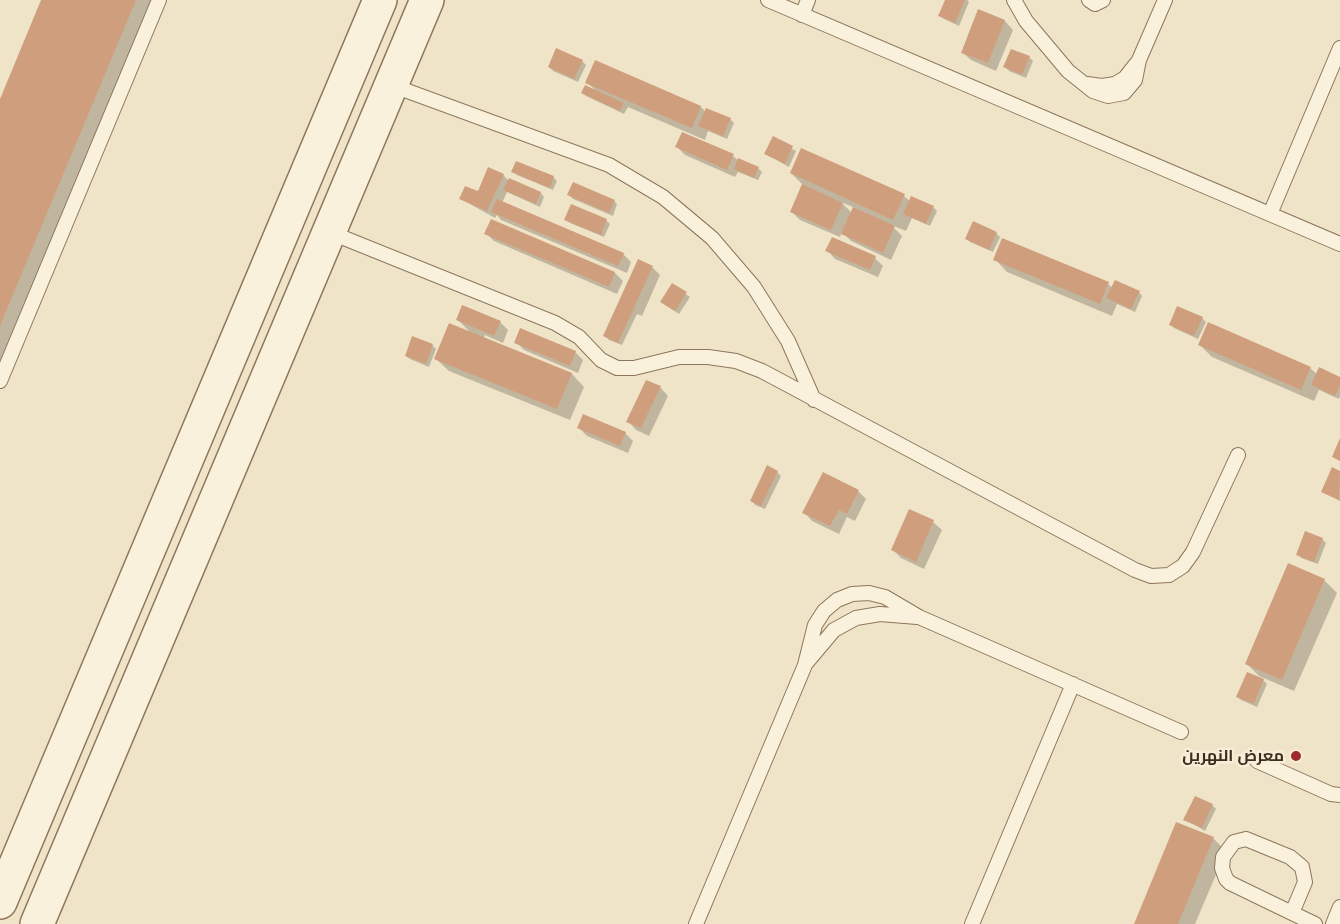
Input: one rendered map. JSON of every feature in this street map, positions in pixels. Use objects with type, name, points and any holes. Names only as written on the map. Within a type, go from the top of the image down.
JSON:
[{"type":"street","points":[[0,902],[380,0]]},
{"type":"street","points":[[37,924],[427,0]]},
{"type":"street","points":[[176,484],[175,492],[178,501],[191,512],[208,510],[214,504]]},
{"type":"lane","points":[[0,381],[159,0]]},
{"type":"lane","points":[[768,0],[1340,244]]},
{"type":"lane","points":[[802,15],[808,0]]},
{"type":"lane","points":[[1014,0],[1026,21],[1061,64],[1084,84],[1102,86],[1114,84],[1125,78],[1139,60],[1165,0]]},
{"type":"lane","points":[[1089,0],[1095,4],[1102,0]]},
{"type":"lane","points":[[1270,214],[1340,48]]},
{"type":"lane","points":[[391,85],[609,165],[663,197],[712,238],[754,287],[788,341],[814,400]]},
{"type":"lane","points":[[329,232],[555,322],[579,338],[601,360],[617,368],[634,368],[679,357],[708,357],[736,361],[762,371],[1135,570],[1151,576],[1169,574],[1183,566],[1238,455]]},
{"type":"lane","points":[[696,924],[805,665],[815,625],[824,611],[837,600],[852,594],[868,593],[885,597],[919,617],[1181,732]]},
{"type":"lane","points":[[805,665],[834,630],[855,618],[880,614],[919,617]]},
{"type":"lane","points":[[972,924],[1073,684]]},
{"type":"lane","points":[[1257,761],[1337,798]]},
{"type":"lane","points":[[1292,914],[1305,882],[1304,872],[1299,863],[1252,840],[1240,840],[1230,846],[1221,862],[1223,874],[1230,883],[1292,914],[1315,924]]},
{"type":"lane","points":[[1333,924],[1340,907]]},
{"type":"building","points":[[41,0],[136,0],[0,326],[0,99]]},
{"type":"building","points":[[945,0],[965,0],[955,23],[938,16]]},
{"type":"building","points":[[978,9],[1005,20],[988,63],[961,53]]},
{"type":"building","points":[[556,48],[583,60],[574,79],[548,67]]},
{"type":"building","points":[[1011,49],[1030,56],[1022,75],[1003,67]]},
{"type":"building","points":[[595,60],[701,106],[692,128],[585,83]]},
{"type":"building","points":[[585,85],[624,103],[620,111],[581,93]]},
{"type":"building","points":[[706,108],[731,118],[723,136],[698,126]]},
{"type":"building","points":[[682,132],[734,154],[727,170],[675,147]]},
{"type":"building","points":[[773,136],[793,146],[785,164],[764,154]]},
{"type":"building","points":[[801,148],[905,194],[893,220],[790,173]]},
{"type":"building","points":[[738,158],[759,167],[754,178],[734,169]]},
{"type":"building","points":[[516,161],[554,176],[550,188],[511,172]]},
{"type":"building","points":[[488,167],[504,174],[487,211],[459,199],[465,186],[478,191]]},
{"type":"building","points":[[509,178],[541,192],[536,204],[503,190]]},
{"type":"building","points":[[573,182],[615,200],[609,213],[567,195]]},
{"type":"building","points":[[802,184],[843,203],[831,230],[790,212]]},
{"type":"building","points":[[911,196],[934,206],[926,224],[903,214]]},
{"type":"building","points":[[497,199],[624,253],[618,266],[491,212]]},
{"type":"building","points":[[571,204],[607,219],[601,235],[564,220]]},
{"type":"building","points":[[853,207],[895,226],[883,253],[841,234]]},
{"type":"building","points":[[491,219],[615,272],[609,287],[484,234]]},
{"type":"building","points":[[973,221],[997,232],[989,250],[965,239]]},
{"type":"building","points":[[832,237],[876,256],[870,270],[825,251]]},
{"type":"building","points":[[1002,238],[1109,282],[1100,304],[993,260]]},
{"type":"building","points":[[638,259],[653,266],[618,343],[603,336]]},
{"type":"building","points":[[1115,280],[1140,291],[1131,309],[1106,298]]},
{"type":"building","points":[[672,283],[687,292],[675,311],[660,302]]},
{"type":"building","points":[[462,305],[501,321],[494,336],[456,320]]},
{"type":"building","points":[[1177,306],[1203,317],[1194,336],[1169,325]]},
{"type":"building","points":[[1208,322],[1311,367],[1301,390],[1198,345]]},
{"type":"building","points":[[449,323],[572,373],[557,409],[434,359]]},
{"type":"building","points":[[520,328],[576,351],[570,366],[514,343]]},
{"type":"building","points":[[412,336],[433,344],[426,364],[405,356]]},
{"type":"building","points":[[1319,367],[1340,377],[1340,385],[1335,396],[1311,385]]},
{"type":"building","points":[[646,380],[661,386],[641,428],[626,422]]},
{"type":"building","points":[[583,414],[626,432],[620,446],[577,428]]},
{"type":"building","points":[[1340,438],[1340,461],[1332,457]]},
{"type":"building","points":[[767,465],[778,471],[761,506],[750,501]]},
{"type":"building","points":[[1332,467],[1340,471],[1339,500],[1321,492]]},
{"type":"building","points":[[823,472],[859,490],[847,514],[839,510],[830,526],[802,513]]},
{"type":"building","points":[[909,509],[934,520],[916,562],[891,550]]},
{"type":"building","points":[[1305,531],[1323,538],[1314,562],[1296,555]]},
{"type":"building","points":[[1288,563],[1325,579],[1282,680],[1245,664]]},
{"type":"building","points":[[1247,672],[1264,679],[1254,704],[1236,697]]},
{"type":"building","points":[[1195,796],[1213,804],[1202,828],[1183,820]]},
{"type":"building","points":[[1176,822],[1214,837],[1178,924],[1134,924]]},
{"type":"place","name":"معرض النهرين","points":[[1296,756]]}]
